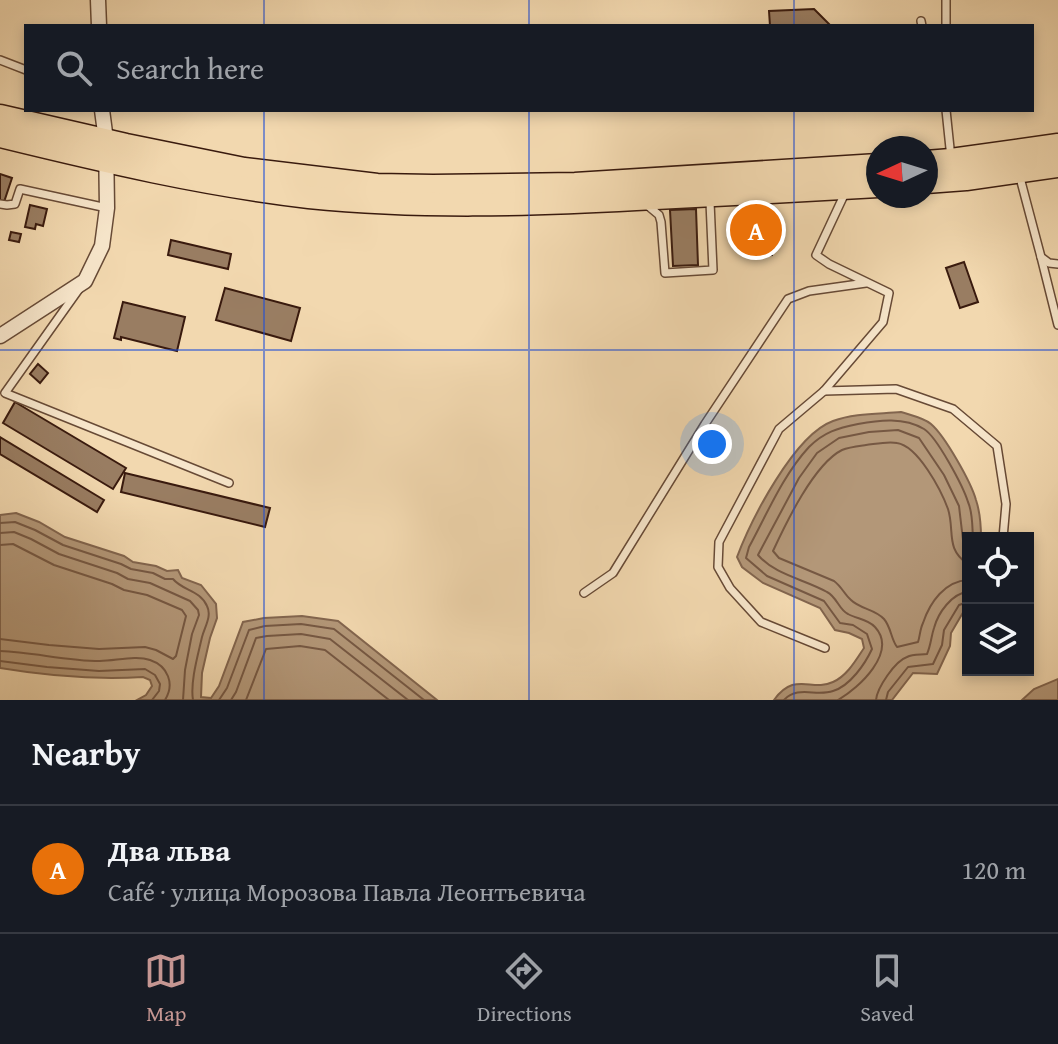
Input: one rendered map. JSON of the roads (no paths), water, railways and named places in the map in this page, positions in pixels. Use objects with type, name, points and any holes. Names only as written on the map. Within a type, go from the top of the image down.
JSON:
[{"type":"main road","points":[[0,116],[206,182],[364,201],[471,205],[866,187]]},
{"type":"main road","points":[[0,136],[377,185],[575,184],[866,166]]},
{"type":"main road","points":[[938,161],[1058,145]]},
{"type":"main road","points":[[938,181],[1058,166]]},
{"type":"street","points":[[98,0],[99,24]]},
{"type":"street","points":[[0,336],[85,281],[102,246],[107,208],[106,150],[100,112]]},
{"type":"lane","points":[[946,0],[946,24]]},
{"type":"lane","points":[[0,60],[24,69]]},
{"type":"lane","points":[[946,112],[951,160]]},
{"type":"lane","points":[[1018,171],[1058,325]]},
{"type":"lane","points":[[825,648],[761,622],[730,588],[718,567],[719,542],[779,429],[824,391],[883,322],[889,293],[816,255],[848,188]]},
{"type":"lane","points":[[0,204],[15,204],[20,189],[107,208]]},
{"type":"lane","points":[[639,199],[659,215],[665,273],[713,270],[710,202],[719,195]]},
{"type":"lane","points":[[1041,257],[1049,263],[1058,264]]},
{"type":"lane","points":[[85,281],[2,395],[229,483]]},
{"type":"lane","points":[[584,593],[613,573],[705,424],[788,299],[809,291],[869,283]]},
{"type":"lane","points":[[824,391],[896,389],[953,409],[997,446],[1006,504],[1004,532]]},
{"type":"water","points":[[901,412],[931,424],[950,449],[973,492],[981,532],[962,532],[962,614],[951,633],[950,646],[937,674],[913,673],[892,700],[774,700],[789,686],[825,684],[843,676],[864,648],[862,639],[835,630],[820,608],[763,583],[742,567],[737,557],[763,501],[789,460],[804,443],[818,429],[833,421],[867,414]]},
{"type":"water","points":[[16,513],[65,537],[124,556],[133,562],[167,571],[178,570],[182,578],[201,585],[216,604],[217,618],[202,673],[201,697],[211,698],[219,686],[243,622],[302,616],[338,621],[437,700],[137,700],[146,695],[152,686],[150,680],[143,677],[72,677],[0,668],[0,515]]},
{"type":"water","points":[[1058,679],[1058,700],[1022,700],[1034,689]]},
{"type":"place","name":"Два льва","points":[[756,230]]}]
